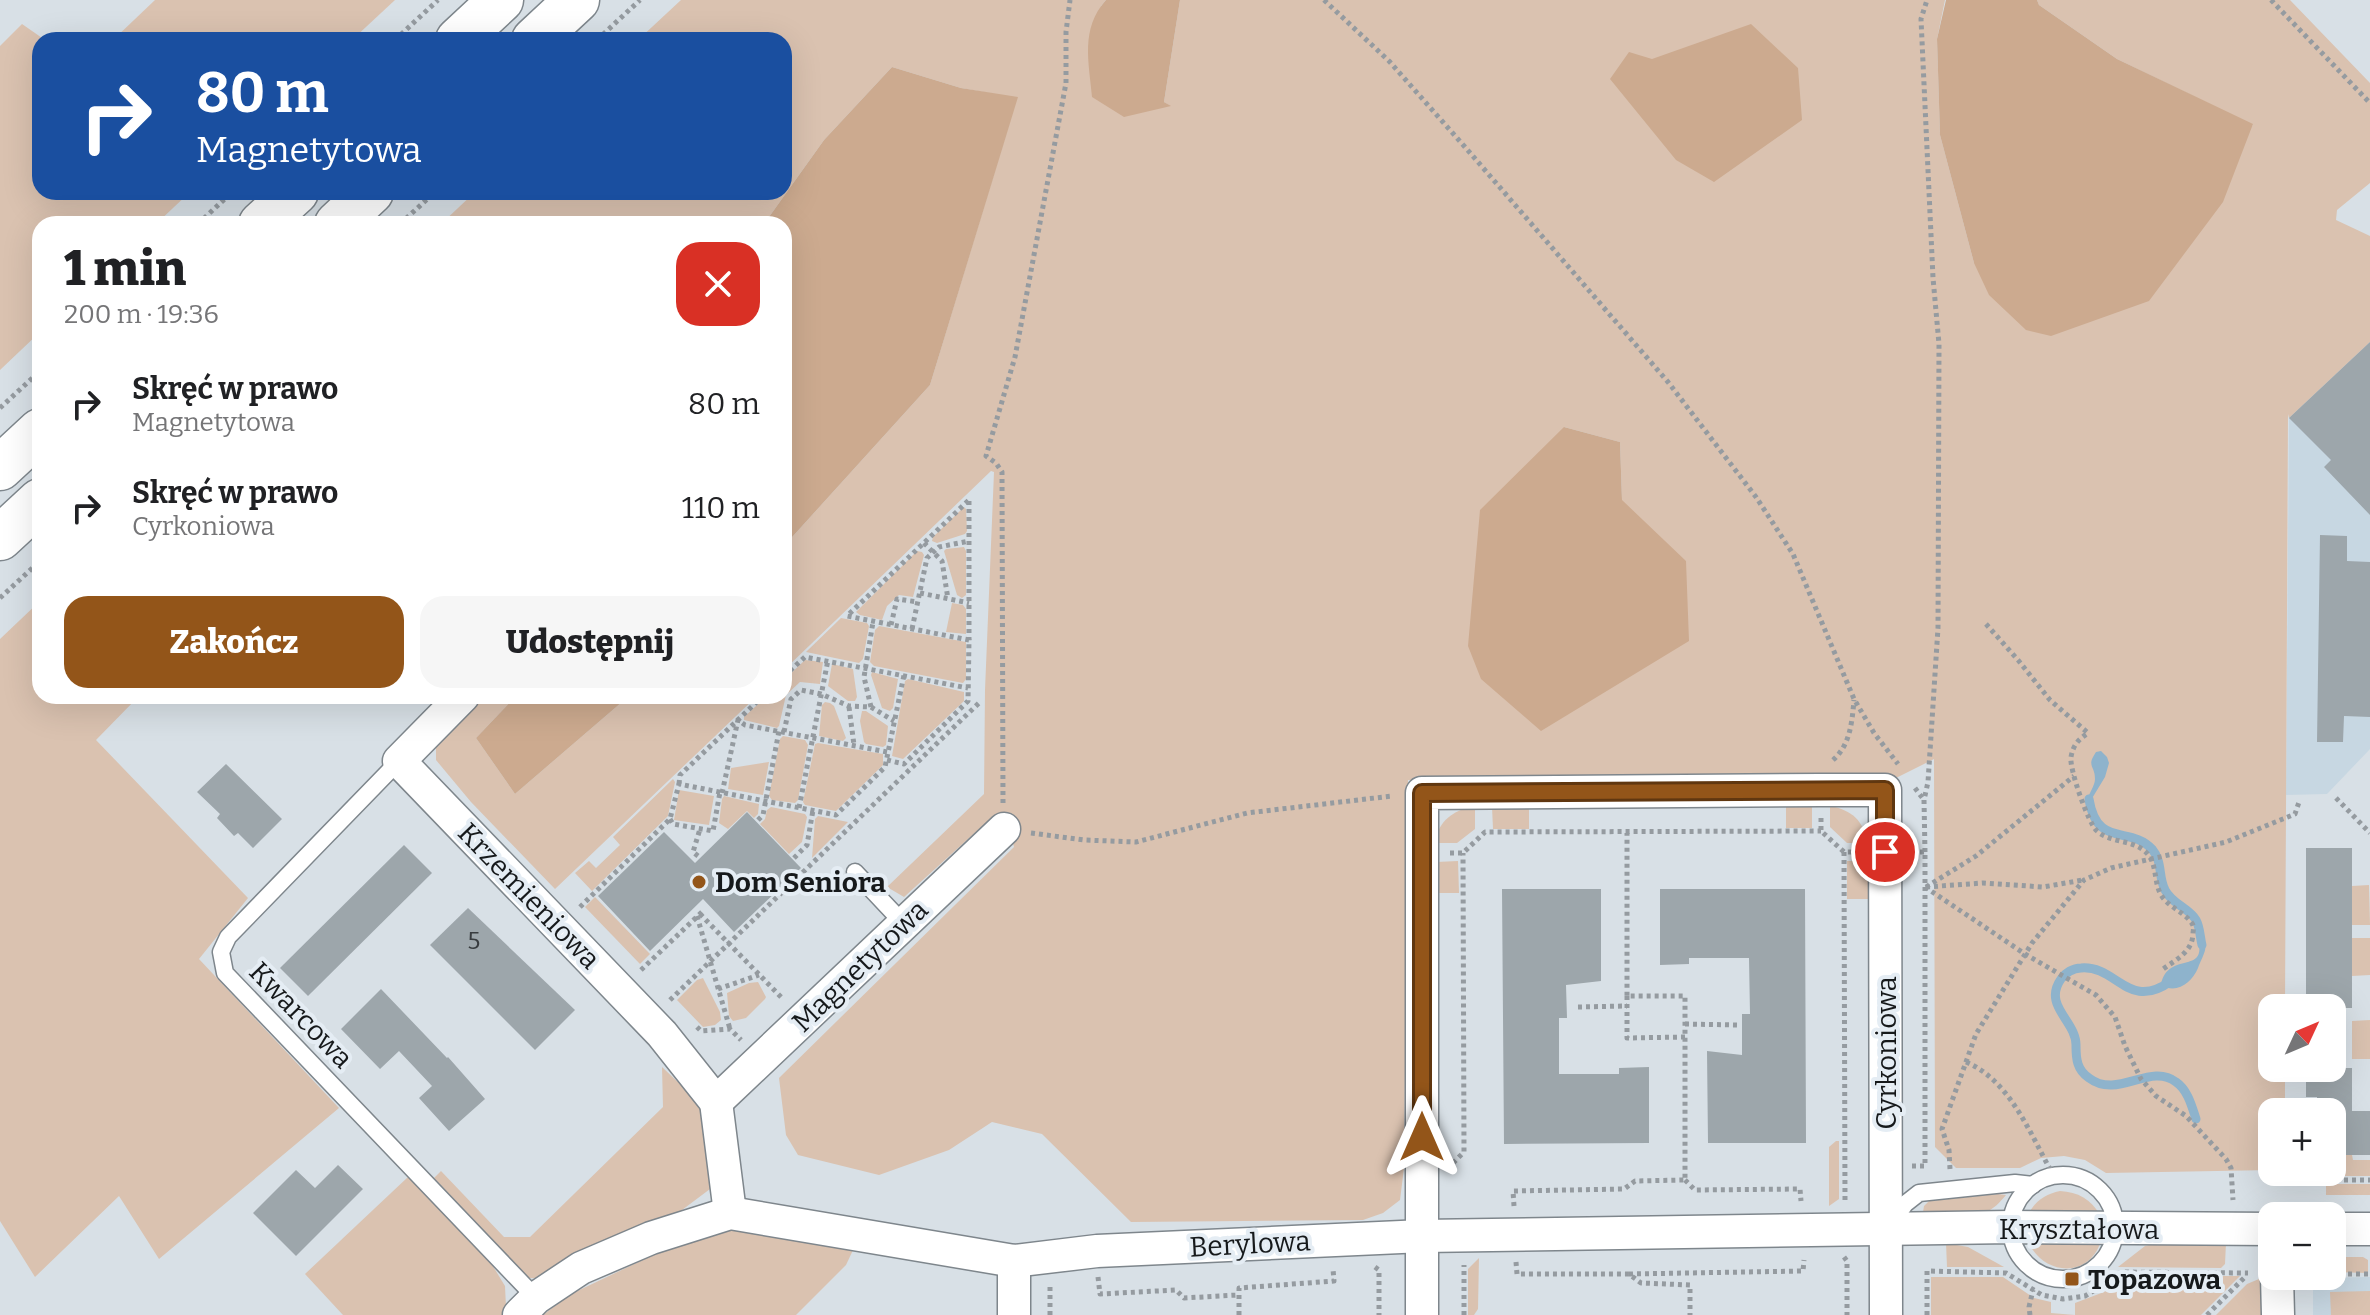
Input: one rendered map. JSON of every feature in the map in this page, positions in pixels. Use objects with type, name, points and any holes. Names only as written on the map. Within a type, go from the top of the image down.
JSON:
[{"type":"main road","points":[[467,32],[501,0]]},
{"type":"main road","points":[[543,32],[577,0]]},
{"type":"main road","points":[[270,216],[287,200]]},
{"type":"main road","points":[[346,216],[362,200]]},
{"type":"main road","points":[[0,468],[32,438]]},
{"type":"main road","points":[[0,538],[32,508]]},
{"type":"street","points":[[399,761],[455,704]]},
{"type":"street","name":"Krzemieniowa","points":[[399,761],[662,1034],[716,1102]]},
{"type":"street","points":[[1422,1315],[1422,793],[1901,783]]},
{"type":"street","name":"Cyrkoniowa","points":[[1886,1315],[1901,783]]},
{"type":"street","name":"Magnetytowa","points":[[716,1102],[1004,829]]},
{"type":"street","points":[[528,1307],[581,1268],[651,1238],[730,1213],[716,1102]]},
{"type":"street","name":"Berylowa","points":[[730,1213],[1014,1261],[1097,1251],[1423,1236],[1887,1230]]},
{"type":"street","name":"Kryształowa","points":[[1887,1230],[2011,1227],[2258,1229]]},
{"type":"street","points":[[2346,1229],[2370,1229]]},
{"type":"street","points":[[1014,1261],[1014,1315]]},
{"type":"street","points":[[2277,1290],[2278,1315]]},
{"type":"lane","name":"Kwarcowa","points":[[399,761],[228,937],[221,952],[225,973],[528,1307]]},
{"type":"lane","points":[[855,872],[904,924]]},
{"type":"lane","points":[[2054,1176],[2084,1180],[2097,1188],[2114,1213],[2116,1229],[2112,1247],[2103,1262],[2089,1273],[2072,1279],[2054,1279],[2037,1273],[2023,1261],[2014,1245],[2011,1227],[2021,1196],[2033,1185],[2054,1176]]},
{"type":"lane","points":[[1887,1230],[1905,1204],[1919,1193],[2015,1183],[2033,1185]]},
{"type":"path","points":[[404,32],[438,0]]},
{"type":"path","points":[[606,32],[640,0]]},
{"type":"path","points":[[1070,0],[1066,32],[1066,83],[1015,357],[986,456],[1002,472],[1004,829],[1084,840],[1136,842],[1247,813],[1422,793]]},
{"type":"path","points":[[1324,0],[1389,61],[1465,147],[1668,382],[1756,497],[1793,554],[1854,699],[1901,783],[1924,800]]},
{"type":"path","points":[[1899,1165],[1925,1166],[1924,800],[1928,782],[1938,628],[1939,344],[1921,19],[1927,0]]},
{"type":"path","points":[[2271,0],[2370,103]]},
{"type":"path","points":[[206,216],[224,200]]},
{"type":"path","points":[[409,216],[426,200]]},
{"type":"path","points":[[0,408],[32,378]]},
{"type":"path","points":[[738,720],[745,725],[854,745],[904,764],[968,701],[969,640],[969,500],[847,616],[969,640]]},
{"type":"path","points":[[912,629],[927,558],[939,547],[969,541]]},
{"type":"path","points":[[924,543],[942,561],[948,599]]},
{"type":"path","points":[[0,598],[32,568]]},
{"type":"path","points":[[920,593],[969,603]]},
{"type":"path","points":[[891,625],[897,599],[918,602]]},
{"type":"path","points":[[871,707],[864,677],[873,622]]},
{"type":"path","points":[[1986,624],[2050,700],[2088,733],[2073,747],[2070,761],[2096,831],[2139,848],[2152,860],[2166,903],[2194,928],[2193,943],[2163,969]]},
{"type":"path","points":[[792,669],[805,657],[968,688]]},
{"type":"path","points":[[799,808],[828,660]]},
{"type":"path","points":[[679,784],[836,815],[885,767],[904,675]]},
{"type":"path","points":[[792,698],[801,690],[821,694],[849,706],[871,707],[894,721]]},
{"type":"path","points":[[1824,767],[1837,758],[1847,740],[1853,720],[1854,699]]},
{"type":"path","points":[[670,1000],[980,702]]},
{"type":"path","points":[[590,918],[579,907],[670,819],[680,775],[755,704]]},
{"type":"path","points":[[758,820],[763,815],[790,704]]},
{"type":"path","points":[[849,706],[854,745]]},
{"type":"path","points":[[670,819],[673,824],[713,831],[738,720]]},
{"type":"path","points":[[1925,887],[1976,856],[2075,776]]},
{"type":"path","points":[[2336,798],[2370,833]]},
{"type":"path","points":[[1925,887],[1983,883],[2043,887],[2084,880],[2111,868],[2226,842],[2295,814],[2299,802]]},
{"type":"path","points":[[1820,805],[1821,831]]},
{"type":"path","points":[[794,858],[807,845],[813,810]]},
{"type":"path","points":[[698,856],[693,852],[700,829]]},
{"type":"path","points":[[1449,853],[1463,853],[1485,832],[1821,831],[1844,852],[1868,853]]},
{"type":"path","points":[[1627,833],[1627,1038],[1685,1037]]},
{"type":"path","points":[[1844,852],[1845,1207]]},
{"type":"path","points":[[1912,852],[1925,852]]},
{"type":"path","points":[[1448,1168],[1464,1152],[1463,853]]},
{"type":"path","points":[[1952,1190],[1949,1150],[1942,1129],[1976,1034],[2025,954],[2084,880]]},
{"type":"path","points":[[1925,887],[2025,954],[2096,995],[2115,1017],[2141,1079],[2156,1096],[2186,1116],[2226,1159],[2231,1168],[2235,1229]]},
{"type":"path","points":[[700,914],[803,1021]]},
{"type":"path","points":[[700,914],[730,1029],[748,1047]]},
{"type":"path","points":[[641,970],[700,914]]},
{"type":"path","points":[[631,959],[651,980]]},
{"type":"path","points":[[718,989],[759,975]]},
{"type":"path","points":[[660,990],[680,1010]]},
{"type":"path","points":[[1627,996],[1685,996],[1685,1180],[1695,1190],[1800,1189],[1802,1212]]},
{"type":"path","points":[[1578,1007],[1627,1006]]},
{"type":"path","points":[[691,1021],[701,1031],[730,1029]]},
{"type":"path","points":[[1685,1024],[1737,1025]]},
{"type":"path","points":[[1966,1062],[1983,1070],[2005,1093],[2054,1176]]},
{"type":"path","points":[[1514,1211],[1513,1191],[1624,1189],[1635,1181],[1685,1180]]},
{"type":"path","points":[[2346,1180],[2370,1180]]},
{"type":"path","points":[[1801,1199],[1812,1205]]},
{"type":"path","points":[[1838,1249],[1847,1261],[1847,1315]]},
{"type":"path","points":[[1516,1255],[1517,1274],[1803,1271],[1804,1250]]},
{"type":"path","points":[[1464,1258],[1464,1315]]},
{"type":"path","points":[[1366,1259],[1379,1270],[1379,1315]]},
{"type":"path","points":[[1239,1315],[1239,1288],[1334,1281],[1333,1261]]},
{"type":"path","points":[[1927,1315],[1927,1271],[2006,1273],[2042,1295],[2063,1299],[2085,1296],[2121,1272],[2249,1273],[2207,1315]]},
{"type":"path","points":[[1629,1274],[1641,1283],[1690,1285],[1690,1315]]},
{"type":"path","points":[[2346,1274],[2370,1274]]},
{"type":"path","points":[[1098,1275],[1100,1294],[1176,1290],[1184,1298],[1238,1295]]},
{"type":"path","points":[[2030,1315],[2033,1290]]},
{"type":"shaded area","points":[[155,0],[395,0],[361,32],[121,32]]},
{"type":"shaded area","points":[[681,0],[1106,0],[1101,6],[1092,97],[1170,106],[1164,102],[1180,0],[1945,0],[1937,39],[1940,135],[1974,263],[2253,125],[2117,59],[2039,5],[2037,0],[2290,0],[2370,83],[2370,183],[2337,210],[2336,220],[2370,236],[2370,342],[2289,418],[2288,414],[2285,994],[2258,994],[2258,1082],[2285,1082],[2285,1098],[2258,1098],[2258,1170],[2106,1173],[2085,1160],[2064,1156],[2041,1158],[2020,1168],[1956,1168],[1935,1147],[1934,759],[1898,777],[1408,780],[1404,1168],[1400,1200],[1383,1213],[1363,1220],[1131,1222],[1042,1134],[992,1122],[949,1150],[879,1175],[798,1155],[786,1135],[779,1078],[1014,847],[989,820],[904,897],[887,887],[984,794],[994,472],[991,471],[792,662],[792,537],[930,385],[1017,98],[961,88],[892,67],[824,140],[792,185],[792,32],[647,32]],"holes":[[[1564,427],[1620,442],[1622,500]]]},
{"type":"shaded area","points":[[1106,0],[1180,0],[1164,102],[1171,106],[1124,117],[1092,97],[1089,34],[1092,22]]},
{"type":"shaded area","points":[[1946,0],[2037,0],[2039,5],[2117,59],[2253,124],[2223,202],[2149,301],[2051,336],[2026,330],[1989,295],[1974,263],[1940,135],[1937,39]]},
{"type":"shaded area","points":[[22,24],[34,32],[32,200],[182,200],[164,216],[32,216],[32,340],[0,370],[0,46]]},
{"type":"shaded area","points":[[1751,24],[1798,68],[1802,120],[1714,182],[1676,160],[1610,79],[1629,52],[1652,59]]},
{"type":"shaded area","points":[[892,67],[961,88],[1018,97],[930,385],[792,537],[792,216],[770,216],[781,200],[792,200],[792,185],[824,140]]},
{"type":"shaded area","points":[[466,200],[781,200],[770,216],[450,216]]},
{"type":"shaded area","points":[[2370,342],[2370,749],[2327,794],[2286,795],[2289,418]]},
{"type":"shaded area","points":[[1564,427],[1620,442],[1622,500],[1686,561],[1689,641],[1541,731],[1481,679],[1468,646],[1480,510]]},
{"type":"shaded area","points":[[964,507],[965,534],[937,543],[932,541],[933,537]]},
{"type":"shaded area","points":[[964,547],[966,595],[962,598],[957,595],[944,551]]},
{"type":"shaded area","points":[[917,551],[924,555],[913,597],[899,595],[887,606],[882,620],[856,612]]},
{"type":"shaded area","points":[[952,603],[963,605],[966,609],[966,634],[946,632]]},
{"type":"shaded area","points":[[32,609],[32,704],[131,704],[96,740],[248,898],[199,959],[339,1108],[159,1259],[119,1196],[35,1277],[0,1221],[0,639]]},
{"type":"shaded area","points":[[841,618],[869,626],[863,659],[859,663],[806,652]]},
{"type":"shaded area","points":[[879,626],[966,642],[966,679],[963,683],[874,666],[870,662],[875,630]]},
{"type":"shaded area","points":[[805,660],[823,662],[820,684],[800,682],[792,689],[792,672]]},
{"type":"shaded area","points":[[832,664],[853,669],[855,701],[848,701],[828,686]]},
{"type":"shaded area","points":[[872,672],[898,679],[890,711],[882,708]]},
{"type":"shaded area","points":[[908,679],[964,692],[964,701],[903,759],[892,756],[905,681]]},
{"type":"shaded area","points":[[825,702],[834,706],[846,738],[843,741],[819,736],[822,705]]},
{"type":"shaded area","points":[[474,704],[508,704],[476,738],[515,794],[620,704],[749,704],[555,889],[471,802],[436,760],[436,745]]},
{"type":"shaded area","points":[[508,704],[620,704],[515,794],[476,738]]},
{"type":"shaded area","points":[[758,704],[784,704],[777,728],[744,720]]},
{"type":"shaded area","points":[[862,711],[888,726],[886,745],[883,747],[864,742],[860,721]]},
{"type":"shaded area","points":[[783,736],[805,740],[808,745],[795,803],[772,800],[769,796]]},
{"type":"shaded area","points":[[815,744],[883,754],[883,765],[836,811],[803,802]]},
{"type":"shaded area","points":[[769,762],[763,795],[728,789],[731,768]]},
{"type":"shaded area","points":[[673,779],[668,816],[592,891],[575,873],[589,861],[596,868],[620,845],[613,837]]},
{"type":"shaded area","points":[[679,790],[714,796],[709,825],[674,820]]},
{"type":"shaded area","points":[[724,796],[759,804],[758,814],[754,818],[747,811],[728,829],[719,823]]},
{"type":"shaded area","points":[[1830,806],[1845,810],[1856,818],[1867,843],[1847,843],[1830,827]]},
{"type":"shaded area","points":[[771,807],[807,817],[802,842],[789,854],[760,824]]},
{"type":"shaded area","points":[[1469,807],[1475,808],[1475,829],[1457,843],[1436,843],[1439,830],[1446,820]]},
{"type":"shaded area","points":[[1492,807],[1529,807],[1529,829],[1493,829]]},
{"type":"shaded area","points":[[1786,807],[1812,807],[1812,828],[1786,828]]},
{"type":"shaded area","points":[[818,816],[848,822],[812,858],[815,819]]},
{"type":"shaded area","points":[[1458,861],[1459,893],[1437,893],[1436,862]]},
{"type":"shaded area","points":[[1847,861],[1868,861],[1869,899],[1847,899]]},
{"type":"shaded area","points":[[2369,885],[2370,925],[2352,925],[2352,886]]},
{"type":"shaded area","points":[[595,897],[650,954],[640,964],[585,907]]},
{"type":"shaded area","points":[[2352,938],[2370,938],[2370,975],[2352,976]]},
{"type":"shaded area","points":[[703,978],[721,1020],[715,1025],[703,1027],[677,1000]]},
{"type":"shaded area","points":[[758,982],[765,999],[746,1018],[733,1021],[729,1016],[727,993]]},
{"type":"shaded area","points":[[2370,1020],[2370,1059],[2352,1059],[2352,1021]]},
{"type":"shaded area","points":[[662,1067],[700,1103],[718,1183],[678,1213],[550,1279],[529,1278],[434,1178],[441,1171],[504,1237],[530,1237],[663,1107]]},
{"type":"shaded area","points":[[1839,1141],[1839,1199],[1829,1206],[1829,1147]]},
{"type":"shaded area","points":[[2346,1155],[2352,1155],[2353,1160],[2370,1160],[2370,1176],[2346,1176]]},
{"type":"shaded area","points":[[408,1177],[491,1263],[505,1286],[506,1307],[502,1315],[343,1315],[305,1274]]},
{"type":"shaded area","points":[[2370,1184],[2370,1195],[2326,1195],[2326,1186]]},
{"type":"shaded area","points":[[2060,1191],[2083,1197],[2100,1215],[2029,1213],[2042,1198]]},
{"type":"shaded area","points":[[2006,1195],[1994,1208],[1985,1212],[1954,1215],[1923,1212],[1929,1201]]},
{"type":"shaded area","points":[[735,1230],[854,1248],[846,1265],[796,1315],[543,1315],[569,1295],[689,1238]]},
{"type":"shaded area","points":[[2026,1236],[2102,1237],[2088,1261],[2077,1267],[2065,1268],[2042,1260]]},
{"type":"shaded area","points":[[1946,1243],[1968,1247],[2004,1267],[1947,1267]]},
{"type":"shaded area","points":[[2157,1243],[2226,1243],[2225,1264],[2221,1268],[2118,1267],[2145,1246]]},
{"type":"shaded area","points":[[2346,1257],[2368,1260],[2368,1273],[2346,1272]]},
{"type":"shaded area","points":[[1479,1258],[1478,1309],[1474,1315],[1468,1315],[1468,1269]]},
{"type":"shaded area","points":[[2240,1276],[2201,1315],[2075,1315],[2075,1303],[2104,1292],[2123,1277]]},
{"type":"shaded area","points":[[1931,1277],[2003,1277],[2034,1298],[2051,1302],[2051,1313],[2075,1315],[1931,1315]]},
{"type":"shaded area","points":[[2346,1277],[2370,1277],[2370,1315],[2313,1315],[2313,1290],[2346,1290]]},
{"type":"shaded area","points":[[2258,1279],[2258,1290],[2269,1290],[2269,1315],[2216,1315],[2247,1284]]},
{"type":"shaded area","points":[[2370,1291],[2370,1315],[2331,1315],[2330,1292]]},
{"type":"water","points":[[2101,751],[2109,763],[2105,777],[2091,800],[2087,800],[2095,781],[2092,761],[2096,752]]},
{"type":"water","points":[[2196,932],[2205,945],[2195,973],[2178,988],[2161,985],[2165,974],[2172,968],[2194,960],[2198,955]]},
{"type":"building","points":[[2370,342],[2370,515],[2324,467],[2331,460],[2289,418]]},
{"type":"building","points":[[2320,535],[2347,536],[2347,561],[2370,562],[2370,717],[2344,716],[2343,742],[2317,742]]},
{"type":"building","points":[[226,764],[282,819],[253,848],[238,833],[234,836],[217,818],[220,814],[197,792]]},
{"type":"building","name":"Dom Seniora","points":[[747,812],[801,868],[734,932],[703,899],[650,951],[598,896],[664,832],[695,863]]},
{"type":"building","points":[[404,845],[432,873],[308,996],[280,968]]},
{"type":"building","points":[[2306,848],[2352,848],[2352,1008],[2346,1008],[2346,994],[2306,994]]},
{"type":"building","points":[[1502,889],[1601,889],[1601,981],[1566,985],[1567,1018],[1559,1018],[1559,1074],[1619,1074],[1619,1068],[1649,1067],[1649,1143],[1504,1144]]},
{"type":"building","points":[[1660,889],[1805,889],[1806,1143],[1708,1143],[1707,1051],[1742,1055],[1742,1014],[1750,1014],[1749,958],[1689,958],[1689,964],[1660,965]]},
{"type":"building","points":[[468,908],[575,1010],[535,1050],[430,945]]},
{"type":"building","points":[[381,989],[485,1099],[449,1131],[419,1098],[432,1086],[399,1051],[380,1069],[341,1029]]},
{"type":"building","points":[[2346,1068],[2352,1068],[2352,1111],[2370,1111],[2370,1155],[2346,1155],[2346,1098],[2306,1097],[2306,1082],[2346,1082]]},
{"type":"building","points":[[338,1165],[363,1189],[296,1256],[253,1213],[296,1170],[315,1188]]},
{"type":"waterway","points":[[2089,799],[2099,825],[2115,834],[2143,842],[2152,849],[2158,859],[2165,890],[2196,920],[2202,945]]},
{"type":"waterway","points":[[2171,981],[2144,992],[2133,990],[2104,973],[2078,968],[2063,977],[2055,997],[2075,1037],[2078,1064],[2085,1075],[2100,1084],[2111,1085],[2156,1076],[2166,1077],[2184,1089],[2196,1119]]},
{"type":"place","name":"Dom Seniora","points":[[699,882]]},
{"type":"place","name":"Topazowa","points":[[2072,1279]]},
{"type":"route","points":[[1422,1137],[1422,793],[1885,790],[1885,852]]}]
